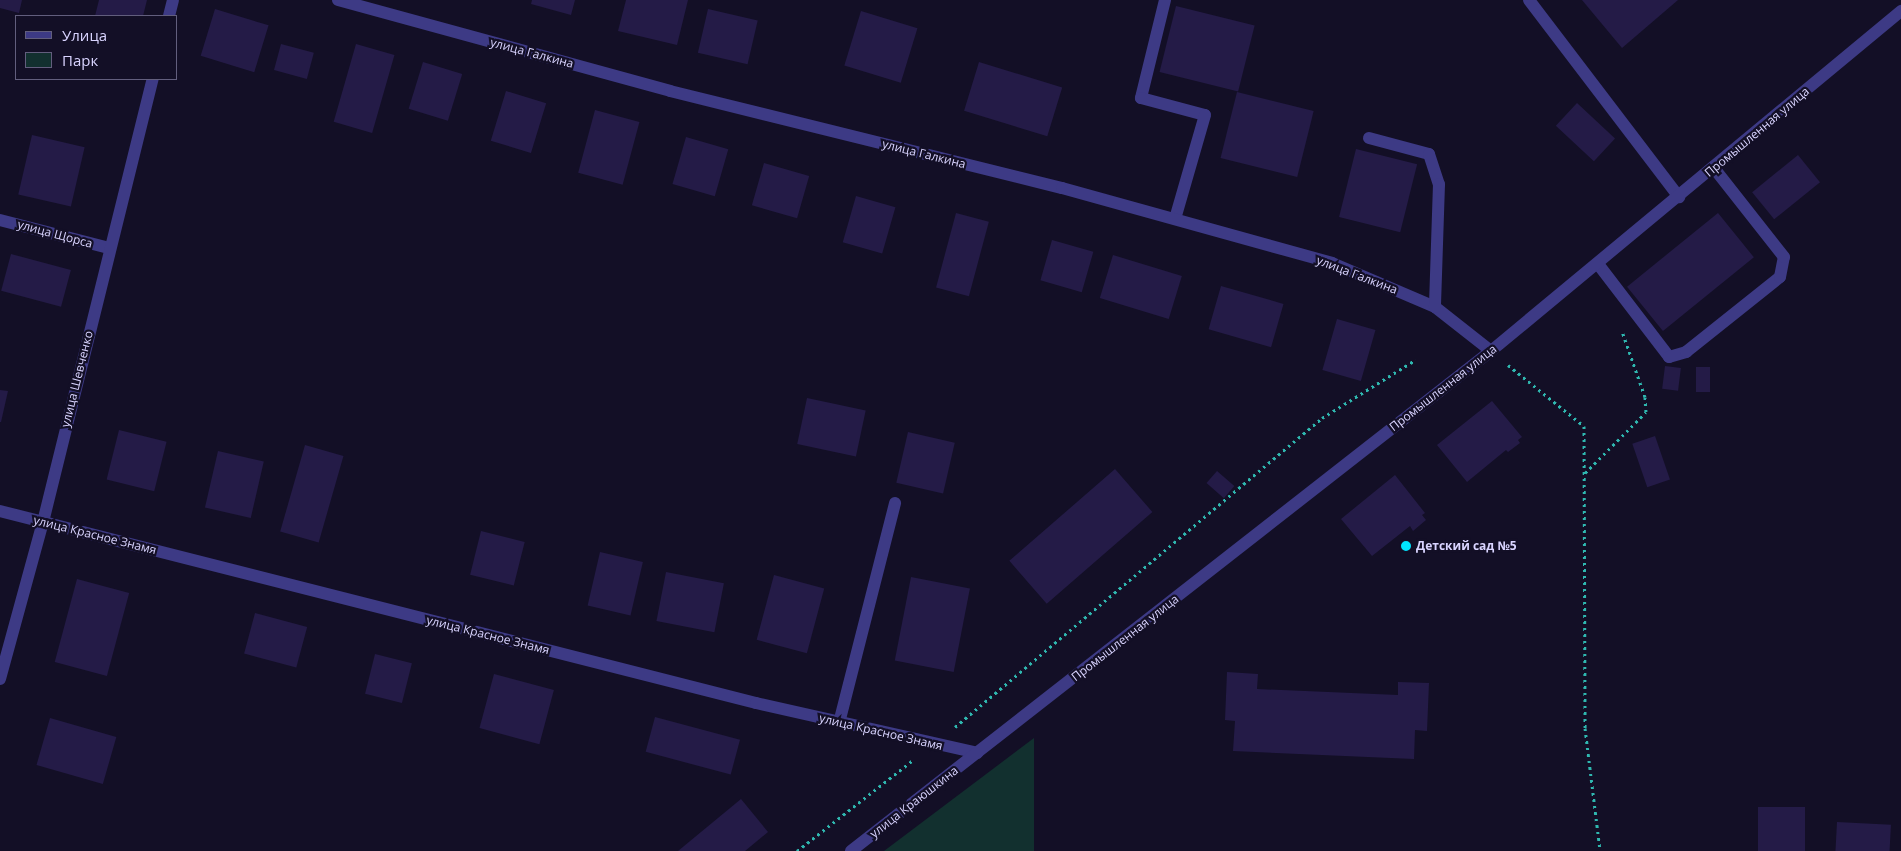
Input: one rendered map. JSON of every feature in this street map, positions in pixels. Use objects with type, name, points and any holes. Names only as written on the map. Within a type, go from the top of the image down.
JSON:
[{"type":"street","points":[[169,15],[173,0]]},
{"type":"street","name":"улица Галкина","points":[[338,0],[670,91],[1062,188],[1332,263],[1435,307],[1491,351]]},
{"type":"street","points":[[1165,0],[1141,98],[1205,115],[1175,220]]},
{"type":"street","points":[[1529,0],[1679,197]]},
{"type":"street","name":"Промышленная улица","points":[[977,754],[1491,351],[1901,11]]},
{"type":"street","name":"улица Шевченко","points":[[0,679],[43,522],[109,248],[153,80]]},
{"type":"street","points":[[1370,138],[1429,154],[1439,184],[1435,307]]},
{"type":"street","points":[[1598,264],[1669,357],[1686,352],[1780,277],[1784,257],[1714,168]]},
{"type":"street","name":"улица Щорса","points":[[0,220],[109,248]]},
{"type":"street","points":[[839,722],[895,503]]},
{"type":"street","name":"улица Красное Знамя","points":[[0,511],[839,722],[977,754]]},
{"type":"street","name":"улица Краюшкина","points":[[851,851],[977,754]]},
{"type":"path","points":[[1585,474],[1646,412],[1645,397],[1621,328]]},
{"type":"path","points":[[1491,351],[1584,426],[1585,728],[1600,851]]},
{"type":"path","points":[[797,851],[934,744],[1156,562],[1322,418],[1414,360]]},
{"type":"green space","points":[[1034,738],[1034,851],[884,851]]},
{"type":"building","points":[[0,0],[22,0],[19,13],[0,8]]},
{"type":"building","points":[[99,0],[147,0],[143,15],[95,15]]},
{"type":"building","points":[[532,0],[575,0],[571,15],[531,4]]},
{"type":"building","points":[[626,0],[688,0],[677,45],[618,31]]},
{"type":"building","points":[[1582,0],[1678,0],[1622,48]]},
{"type":"building","points":[[1176,6],[1255,26],[1238,92],[1160,72]]},
{"type":"building","points":[[215,9],[269,25],[254,72],[201,56]]},
{"type":"building","points":[[708,9],[758,20],[748,64],[698,53]]},
{"type":"building","points":[[861,11],[917,28],[901,83],[844,66]]},
{"type":"building","points":[[281,44],[314,53],[307,79],[274,70]]},
{"type":"building","points":[[356,44],[394,55],[372,133],[334,122]]},
{"type":"building","points":[[423,62],[462,74],[448,121],[409,109]]},
{"type":"building","points":[[979,62],[1062,87],[1047,136],[964,111]]},
{"type":"building","points":[[506,91],[546,103],[531,153],[491,141]]},
{"type":"building","points":[[1237,92],[1314,111],[1297,177],[1221,158]]},
{"type":"building","points":[[1577,103],[1615,138],[1594,161],[1556,126]]},
{"type":"building","points":[[595,110],[639,122],[623,185],[578,173]]},
{"type":"building","points":[[32,135],[85,147],[71,207],[18,194]]},
{"type":"building","points":[[686,137],[728,149],[715,196],[672,184]]},
{"type":"building","points":[[1356,149],[1417,164],[1400,232],[1339,217]]},
{"type":"building","points":[[1798,155],[1820,182],[1774,219],[1752,192]]},
{"type":"building","points":[[764,163],[809,176],[797,218],[752,205]]},
{"type":"building","points":[[856,196],[895,207],[882,253],[843,242]]},
{"type":"building","points":[[956,213],[989,222],[969,296],[936,287]]},
{"type":"building","points":[[1718,213],[1754,257],[1663,331],[1627,287]]},
{"type":"building","points":[[1052,240],[1093,252],[1082,292],[1040,280]]},
{"type":"building","points":[[11,254],[71,270],[61,307],[1,291]]},
{"type":"building","points":[[1113,255],[1182,276],[1169,319],[1100,298]]},
{"type":"building","points":[[1221,286],[1283,304],[1271,347],[1209,329]]},
{"type":"building","points":[[1337,319],[1375,330],[1361,381],[1322,370]]},
{"type":"building","points":[[1665,366],[1681,368],[1678,391],[1662,389]]},
{"type":"building","points":[[1696,367],[1710,367],[1710,392],[1696,392]]},
{"type":"building","points":[[0,390],[8,391],[1,422],[0,422]]},
{"type":"building","points":[[807,398],[866,410],[856,456],[797,444]]},
{"type":"building","points":[[1492,401],[1522,437],[1518,440],[1520,443],[1508,452],[1506,450],[1467,482],[1437,445]]},
{"type":"building","points":[[119,430],[167,442],[154,491],[107,479]]},
{"type":"building","points":[[908,432],[955,443],[943,493],[896,483]]},
{"type":"building","points":[[1655,436],[1670,479],[1647,487],[1632,444]]},
{"type":"building","points":[[305,445],[343,456],[319,543],[280,532]]},
{"type":"building","points":[[218,451],[264,462],[251,518],[205,508]]},
{"type":"building","points":[[1115,469],[1152,512],[1047,604],[1009,561]]},
{"type":"building","points":[[1217,471],[1234,486],[1224,498],[1207,483]]},
{"type":"building","points":[[1395,475],[1425,513],[1422,515],[1426,520],[1413,531],[1410,526],[1372,556],[1341,519]]},
{"type":"building","points":[[481,531],[525,542],[514,586],[470,575]]},
{"type":"building","points":[[600,552],[643,562],[630,615],[588,606]]},
{"type":"building","points":[[666,572],[724,583],[714,632],[656,621]]},
{"type":"building","points":[[774,575],[824,588],[807,653],[757,640]]},
{"type":"building","points":[[911,577],[970,588],[954,672],[895,660]]},
{"type":"building","points":[[77,579],[129,593],[107,676],[55,662]]},
{"type":"building","points":[[255,613],[307,627],[296,668],[244,654]]},
{"type":"building","points":[[375,654],[412,663],[402,703],[365,694]]},
{"type":"building","points":[[1227,672],[1258,674],[1257,689],[1398,695],[1398,682],[1429,683],[1427,731],[1415,730],[1414,759],[1233,751],[1235,721],[1225,720]]},
{"type":"building","points":[[494,674],[554,690],[539,744],[480,728]]},
{"type":"building","points":[[655,717],[740,740],[731,775],[646,752]]},
{"type":"building","points":[[50,718],[116,737],[103,784],[36,765]]},
{"type":"building","points":[[741,799],[768,832],[745,851],[678,851]]},
{"type":"building","points":[[1758,807],[1805,807],[1805,851],[1758,851]]},
{"type":"building","points":[[1837,822],[1891,825],[1890,851],[1835,851]]},
{"type":"place","name":"Детский сад №5","points":[[1406,546]]}]
